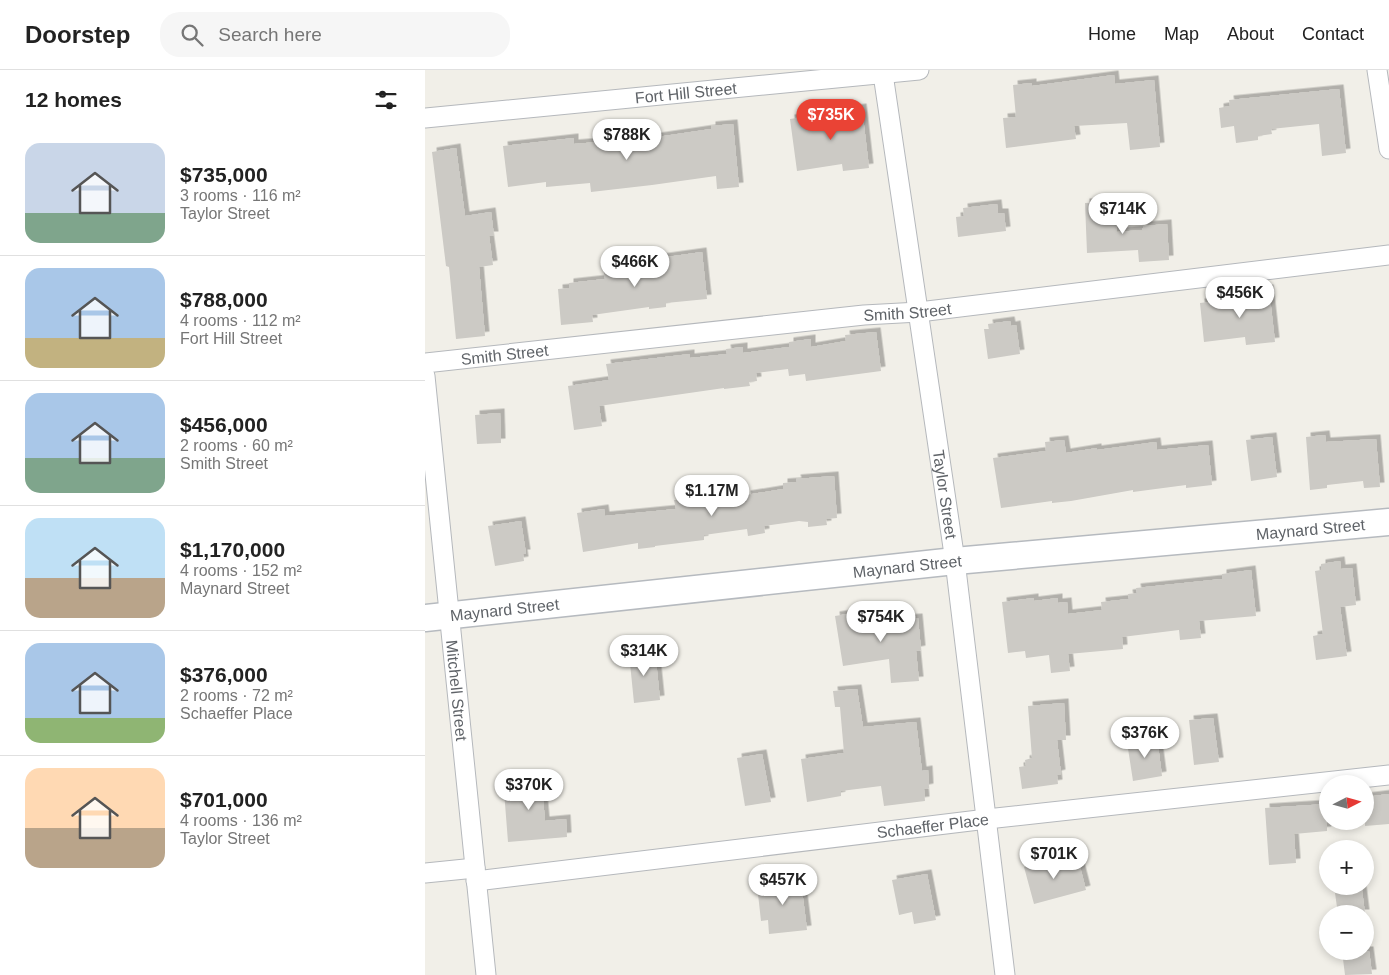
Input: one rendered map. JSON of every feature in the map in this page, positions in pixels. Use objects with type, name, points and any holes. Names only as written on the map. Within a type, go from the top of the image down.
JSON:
[{"type":"street","name":"Fort Hill Street","points":[[425,118],[919,70]]},
{"type":"street","points":[[1377,70],[1389,149]]},
{"type":"street","name":"Taylor Street","points":[[883,74],[955,561],[1005,975]]},
{"type":"street","name":"Smith Street","points":[[425,363],[864,315],[919,312],[1389,255]]},
{"type":"street","name":"Mitchell Street","points":[[425,376],[437,616],[476,875],[486,975]]},
{"type":"street","name":"Maynard Street","points":[[437,616],[955,561],[1389,522]]},
{"type":"street","name":"Schaeffer Place","points":[[425,873],[476,875],[1389,775]]},
{"type":"building","points":[[1114,75],[1115,84],[1154,80],[1160,147],[1130,150],[1127,123],[1074,126],[1076,139],[1006,148],[1003,118],[1016,117],[1013,85],[1032,83],[1032,86]]},
{"type":"building","points":[[1339,89],[1346,153],[1322,156],[1319,124],[1271,129],[1272,134],[1258,136],[1258,140],[1236,143],[1234,126],[1221,128],[1219,108],[1230,106],[1229,100]]},
{"type":"building","points":[[862,108],[869,168],[843,171],[842,164],[797,171],[790,119]]},
{"type":"building","points":[[733,124],[739,187],[717,189],[716,176],[591,192],[590,183],[546,187],[546,182],[508,187],[503,146],[574,138],[574,144],[657,137],[711,129],[711,126]]},
{"type":"building","points":[[456,148],[465,216],[491,212],[494,236],[489,236],[493,265],[479,267],[485,336],[456,339],[449,267],[446,266],[432,152]]},
{"type":"building","points":[[1112,202],[1113,223],[1116,223],[1117,232],[1142,230],[1144,226],[1167,224],[1169,260],[1139,262],[1138,250],[1087,253],[1085,203]]},
{"type":"building","points":[[997,204],[998,213],[1004,213],[1006,231],[958,237],[956,217],[964,216],[963,208]]},
{"type":"building","points":[[702,252],[707,299],[666,303],[666,307],[649,309],[649,307],[592,315],[593,322],[561,325],[558,289],[569,288],[569,283],[605,279],[603,266]]},
{"type":"building","points":[[1269,289],[1275,342],[1246,345],[1245,337],[1204,342],[1200,303],[1240,298],[1240,292]]},
{"type":"building","points":[[1010,321],[1011,326],[1016,325],[1020,354],[988,359],[984,329],[989,329],[988,324]]},
{"type":"building","points":[[876,332],[881,371],[806,381],[805,374],[789,376],[788,369],[756,373],[757,381],[749,382],[750,386],[599,406],[602,426],[574,430],[568,386],[609,380],[606,364],[690,354],[690,358],[727,354],[726,349],[743,347],[743,353],[789,347],[789,342],[811,339],[811,347],[846,341],[845,335]]},
{"type":"building","points":[[500,413],[501,443],[477,444],[475,415]]},
{"type":"building","points":[[1325,435],[1326,442],[1376,439],[1380,487],[1364,488],[1363,481],[1327,485],[1327,488],[1310,490],[1306,437]]},
{"type":"building","points":[[1272,437],[1277,477],[1251,481],[1246,440]]},
{"type":"building","points":[[1064,440],[1066,453],[1156,442],[1157,450],[1208,445],[1212,485],[1186,488],[1186,485],[1133,492],[1133,490],[1071,501],[1052,503],[1052,501],[1001,508],[993,458],[1046,451],[1045,442]]},
{"type":"building","points":[[834,476],[837,518],[826,519],[827,525],[808,527],[808,522],[799,521],[764,526],[765,533],[748,536],[747,529],[704,535],[704,540],[655,547],[638,549],[638,543],[583,552],[577,513],[604,509],[605,516],[676,509],[674,500],[707,496],[709,507],[747,502],[746,495],[783,489],[783,483],[797,482],[796,479]]},
{"type":"building","points":[[521,521],[526,554],[523,554],[524,561],[495,566],[488,526]]},
{"type":"building","points":[[1340,561],[1341,569],[1352,568],[1356,605],[1340,607],[1347,656],[1316,660],[1313,636],[1323,634],[1315,571],[1321,570],[1321,564]]},
{"type":"building","points":[[1251,570],[1256,616],[1199,621],[1201,638],[1180,640],[1179,630],[1122,637],[1123,649],[1068,654],[1070,671],[1051,673],[1049,655],[1026,658],[1025,651],[1008,653],[1002,602],[1034,598],[1034,601],[1058,598],[1058,603],[1067,602],[1068,614],[1102,610],[1101,602],[1129,599],[1128,594],[1137,593],[1136,588],[1222,579],[1222,574]]},
{"type":"building","points":[[860,612],[861,618],[904,613],[905,619],[918,618],[921,650],[916,651],[919,681],[891,683],[889,659],[843,666],[835,616]]},
{"type":"building","points":[[655,651],[660,700],[634,703],[629,653]]},
{"type":"building","points":[[857,689],[863,727],[916,722],[922,771],[928,770],[929,788],[924,789],[925,801],[884,806],[881,786],[841,791],[841,796],[807,802],[801,759],[844,753],[840,707],[835,707],[833,691]]},
{"type":"building","points":[[1064,703],[1066,740],[1057,740],[1061,774],[1057,775],[1058,784],[1022,789],[1019,767],[1026,766],[1025,760],[1032,758],[1028,706]]},
{"type":"building","points":[[1213,718],[1219,762],[1194,765],[1189,720]]},
{"type":"building","points":[[1157,738],[1162,776],[1133,781],[1127,742]]},
{"type":"building","points":[[762,754],[771,802],[745,806],[737,758]]},
{"type":"building","points":[[541,776],[545,821],[566,819],[567,837],[508,842],[503,778]]},
{"type":"building","points":[[1389,794],[1389,824],[1374,825],[1374,796]]},
{"type":"building","points":[[1319,805],[1319,830],[1327,831],[1294,834],[1296,863],[1269,865],[1265,808]]},
{"type":"building","points":[[1078,859],[1086,890],[1034,904],[1024,867],[1047,861],[1049,866]]},
{"type":"building","points":[[927,874],[936,920],[914,924],[912,912],[899,915],[892,880]]},
{"type":"building","points":[[788,877],[790,884],[801,882],[807,930],[769,934],[768,920],[761,921],[758,894],[765,894],[763,880]]},
{"type":"building","points":[[1335,895],[1363,895],[1364,905],[1337,905]]},
{"type":"building","points":[[1343,960],[1370,960],[1372,974],[1345,975]]}]
